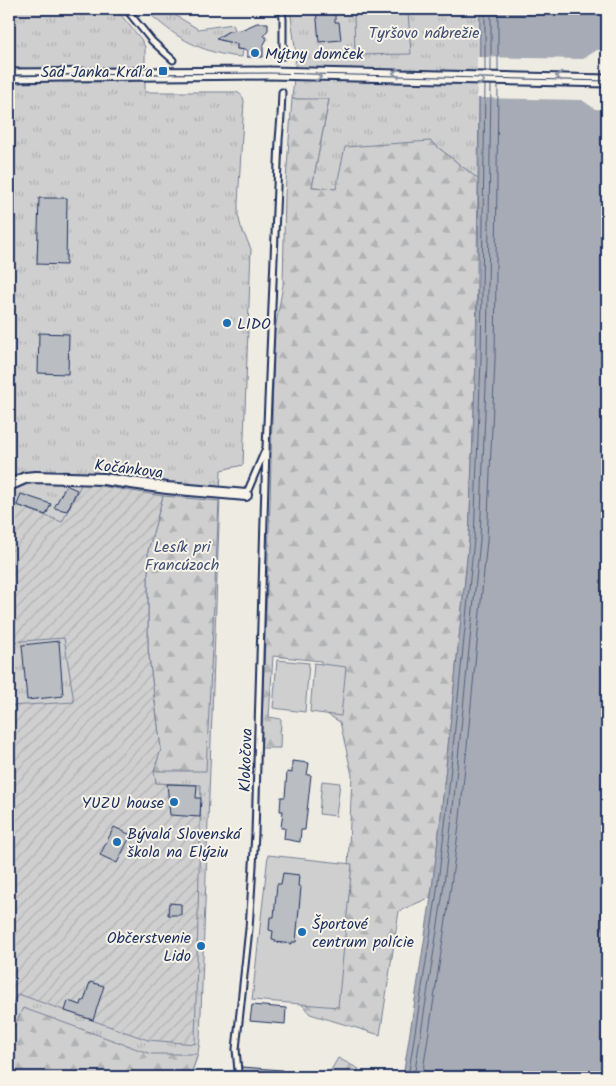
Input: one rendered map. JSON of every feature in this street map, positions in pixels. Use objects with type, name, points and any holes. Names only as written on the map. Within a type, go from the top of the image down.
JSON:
[{"type":"street","name":"Kočánkova","points":[[9,485],[25,478],[35,477],[103,478],[166,488],[246,495]]},
{"type":"lane","points":[[126,9],[152,41],[173,60]]},
{"type":"lane","points":[[282,9],[283,56]]},
{"type":"lane","points":[[9,72],[270,70],[607,78]]},
{"type":"lane","points":[[9,79],[270,76],[607,84]]},
{"type":"lane","name":"Klokočova","points":[[238,1071],[236,1049],[249,929],[255,834],[266,448],[282,92]]},
{"type":"lane","points":[[246,495],[266,448]]},
{"type":"green space","points":[[9,9],[117,9],[141,39],[145,47],[145,92],[236,92],[242,95],[244,101],[238,215],[251,249],[243,465],[221,470],[200,1039],[198,1054],[190,1077],[9,1077]]},
{"type":"green space","points":[[146,9],[165,9],[198,29],[233,24],[235,30],[220,36],[220,40],[237,44],[237,49],[243,49],[242,57],[221,54],[190,43],[172,32]]},
{"type":"green space","name":"Tyršovo nábrežie","points":[[290,9],[480,9],[478,179],[430,141],[336,189],[312,187],[329,100],[292,99],[296,55]]},
{"type":"green space","points":[[408,12],[411,54],[355,55],[354,13]]},
{"type":"green space","points":[[292,99],[329,99],[312,187],[336,189],[345,147],[430,141],[478,179],[476,359],[469,539],[441,816],[431,897],[399,911],[380,1035],[310,1014],[299,1001],[347,892],[352,775],[340,722],[325,713],[321,661],[273,656],[269,717],[281,719],[280,748],[261,748],[274,336],[283,285],[285,194]]},
{"type":"green space","points":[[82,483],[163,496],[148,551],[148,649],[161,749],[154,771],[156,783],[201,785],[195,1044],[148,1040],[18,994],[9,1013],[9,706],[74,702],[64,638],[9,642],[9,502],[62,522]]},
{"type":"green space","name":"Lesík pri Francúzoch","points":[[163,496],[219,501],[206,771],[154,771],[161,749],[148,649],[148,551]]},
{"type":"green space","points":[[277,660],[309,663],[305,712],[273,708]]},
{"type":"green space","points":[[314,663],[346,667],[341,716],[310,712]]},
{"type":"green space","points":[[322,781],[340,783],[336,816],[319,814]]},
{"type":"green space","name":"Športové centrum polície","points":[[268,855],[352,864],[338,1007],[252,1000]]},
{"type":"green space","points":[[23,1008],[151,1054],[198,1054],[190,1077],[9,1077],[9,1038]]},
{"type":"green space","points":[[338,1058],[359,1069],[353,1077],[327,1077]]},
{"type":"water","points":[[480,9],[607,9],[607,1077],[403,1077],[431,897],[441,816],[469,539],[478,277]]},
{"type":"pier","points":[[597,50],[607,50],[607,110],[595,109],[582,100],[477,98],[477,57],[583,59]]},
{"type":"building","points":[[316,9],[335,9],[335,22],[339,22],[341,40],[319,42]]},
{"type":"building","points":[[257,23],[268,23],[268,30],[264,35],[267,39],[263,46],[263,57],[247,57],[247,50],[237,49],[237,44],[216,39],[229,31],[241,30]]},
{"type":"building","points":[[39,198],[67,198],[66,265],[37,264]]},
{"type":"building","points":[[39,333],[69,334],[68,374],[38,373]]},
{"type":"building","points":[[66,485],[77,490],[67,511],[54,508]]},
{"type":"building","points":[[21,494],[51,504],[46,515],[17,505]]},
{"type":"building","points":[[59,641],[63,696],[27,700],[22,645]]},
{"type":"building","points":[[292,761],[309,763],[307,775],[311,775],[305,830],[301,830],[300,842],[284,839],[285,828],[281,828],[283,811],[280,811],[281,797],[285,797],[287,772],[292,773]]},
{"type":"building","name":"YUZU house","points":[[167,784],[197,785],[196,798],[201,798],[200,817],[170,815]]},
{"type":"building","name":"Bývalá Slovenská škola na Elýziu","points":[[114,827],[131,835],[117,863],[100,855]]},
{"type":"building","points":[[283,873],[299,875],[298,886],[301,887],[296,942],[292,942],[292,944],[275,942],[276,940],[272,939],[273,931],[269,930],[270,917],[274,917],[277,884],[281,884]]},
{"type":"building","points":[[169,903],[181,904],[181,915],[168,915]]},
{"type":"building","points":[[90,982],[104,986],[93,1020],[65,1011],[68,1001],[81,1005]]},
{"type":"building","points":[[252,1005],[286,1008],[285,1024],[250,1021]]},
{"type":"building","points":[[242,1067],[282,1070],[282,1077],[241,1077]]},
{"type":"place","name":"Mýtny domček","points":[[255,53]]},
{"type":"place","name":"Sad Janka Kráľa","points":[[163,71]]},
{"type":"place","name":"LIDO","points":[[227,323]]},
{"type":"place","name":"YUZU house","points":[[174,802]]},
{"type":"place","name":"Bývalá Slovenská škola na Elýziu","points":[[117,842]]},
{"type":"place","name":"Športové centrum polície","points":[[302,932]]},
{"type":"place","name":"Občerstvenie Lido","points":[[201,946]]}]
